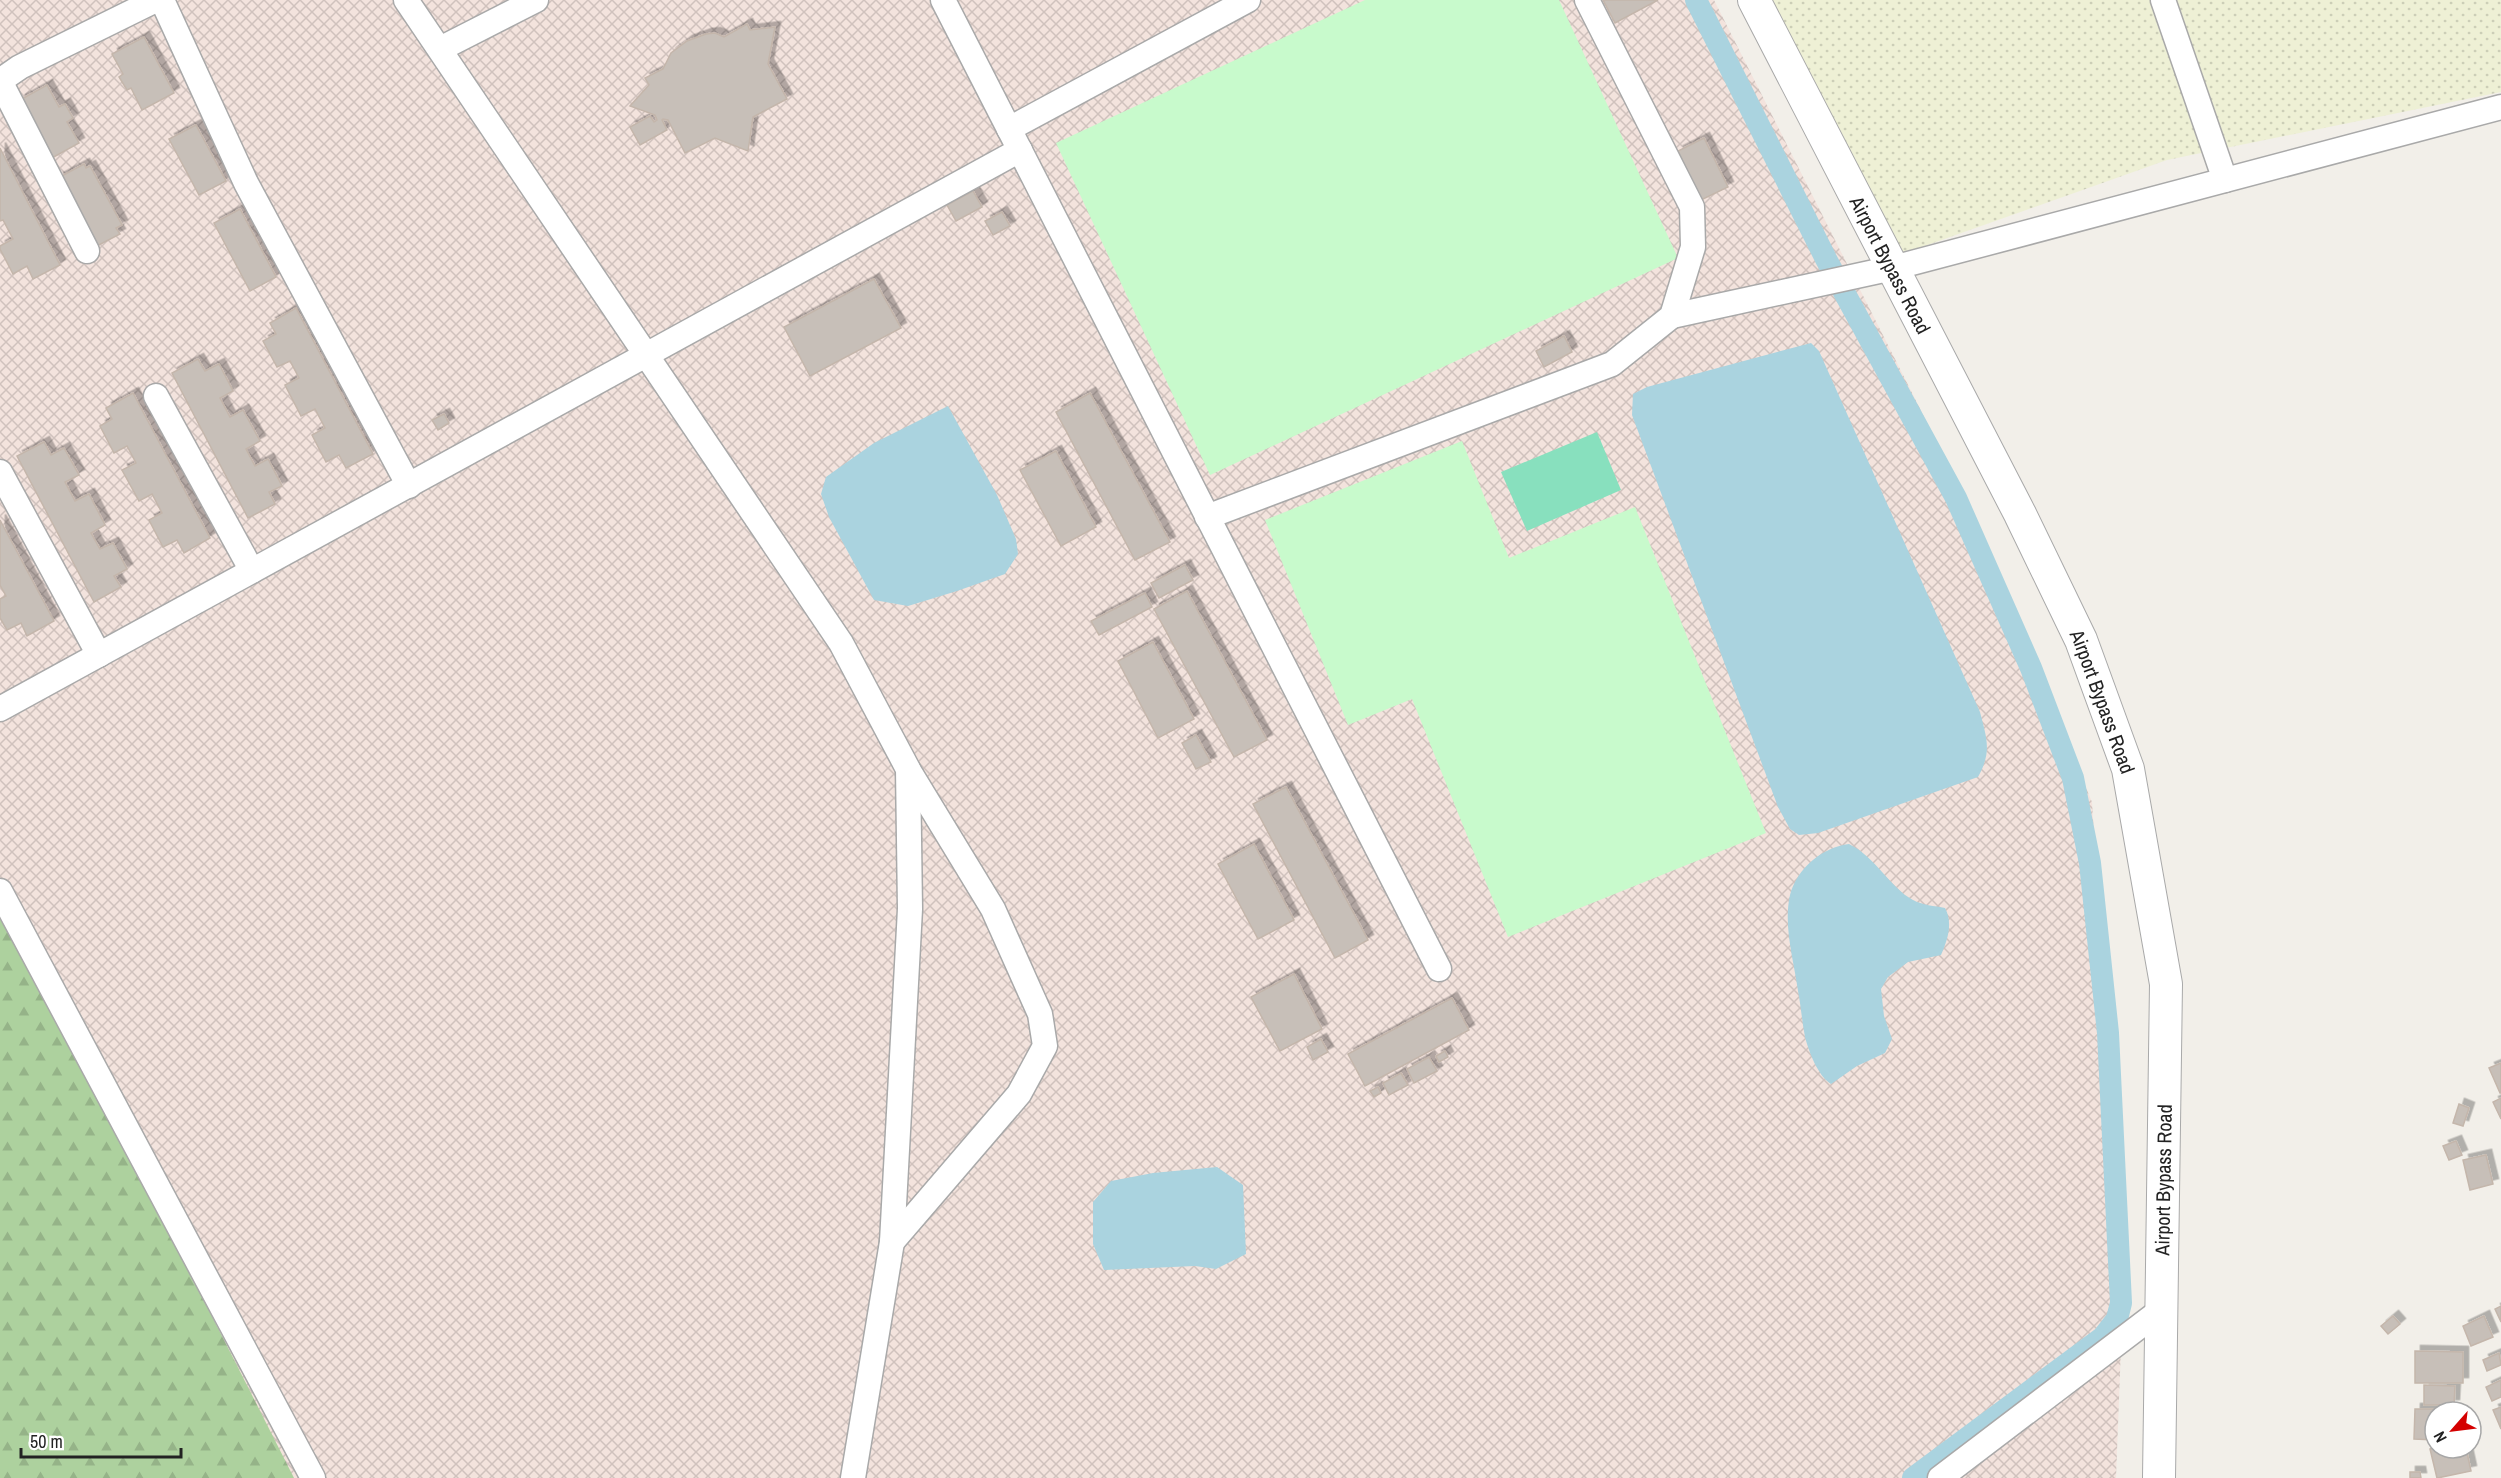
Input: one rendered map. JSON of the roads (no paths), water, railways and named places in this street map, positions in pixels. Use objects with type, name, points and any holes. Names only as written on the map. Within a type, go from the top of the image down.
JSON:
[{"type":"street","points":[[87,251],[0,81],[20,67],[156,0]]},
{"type":"street","points":[[162,0],[246,183],[409,486]]},
{"type":"street","points":[[406,0],[841,643],[908,769],[993,909],[1040,1014],[1045,1046],[1019,1094],[892,1242]]},
{"type":"street","points":[[440,49],[536,0]]},
{"type":"street","points":[[943,0],[1439,969]]},
{"type":"street","points":[[0,709],[645,356],[1248,0]]},
{"type":"street","points":[[1587,0],[1692,207],[1693,247],[1672,316]]},
{"type":"street","name":"Airport Bypass Road","points":[[1754,0],[2020,514],[2081,640],[2128,769],[2166,984],[2159,1478]]},
{"type":"street","points":[[2163,0],[2225,180]]},
{"type":"street","points":[[1207,517],[1612,364],[1672,316],[1893,268],[2501,107]]},
{"type":"street","points":[[156,396],[252,571]]},
{"type":"street","points":[[0,472],[99,655]]},
{"type":"street","points":[[854,1478],[892,1242],[910,909],[908,769]]},
{"type":"street","points":[[0,891],[312,1478]]},
{"type":"street","points":[[1940,1478],[2162,1310]]},
{"type":"water","points":[[1811,343],[1819,351],[1980,712],[1985,730],[1987,753],[1978,777],[1818,833],[1799,835],[1790,829],[1778,807],[1632,415],[1633,394],[1647,387]]},
{"type":"water","points":[[948,406],[997,495],[1016,539],[1018,554],[1005,574],[957,591],[908,606],[874,600],[829,517],[821,494],[826,477],[874,443]]},
{"type":"water","points":[[1849,844],[1867,856],[1897,888],[1913,900],[1945,908],[1949,925],[1941,955],[1908,962],[1888,977],[1881,989],[1884,1016],[1892,1039],[1885,1053],[1857,1066],[1831,1084],[1818,1070],[1805,1037],[1790,943],[1788,907],[1793,885],[1812,860],[1830,849]]},
{"type":"water","points":[[1217,1167],[1243,1185],[1246,1254],[1216,1269],[1195,1266],[1104,1270],[1093,1244],[1093,1202],[1111,1181],[1153,1173]]},
{"type":"waterway","points":[[1696,0],[1826,259],[1956,498],[2031,668],[2073,778],[2090,863],[2108,1033],[2121,1303],[2117,1319],[2103,1337],[1913,1478]]}]
